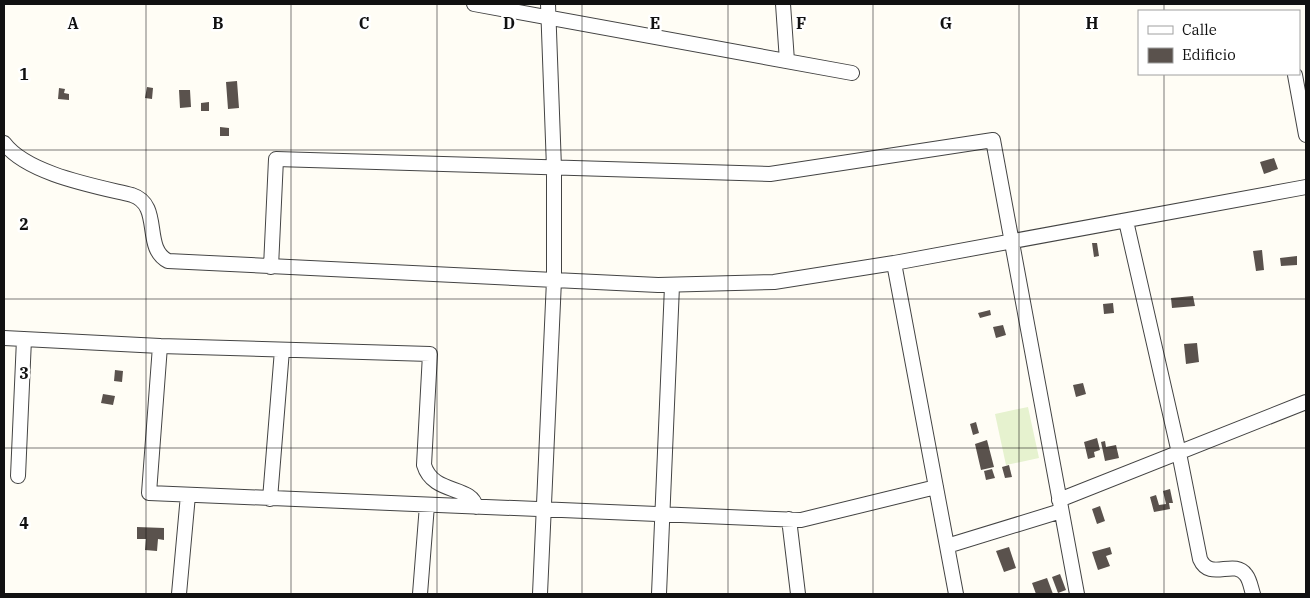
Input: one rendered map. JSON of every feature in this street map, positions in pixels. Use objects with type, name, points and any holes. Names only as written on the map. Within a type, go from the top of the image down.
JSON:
[{"type":"street","points":[[474,4],[548,10],[852,73]]},
{"type":"street","points":[[783,4],[787,61]]},
{"type":"street","points":[[540,594],[554,280],[554,168],[548,10]]},
{"type":"street","points":[[1295,75],[1306,135]]},
{"type":"street","points":[[271,267],[276,159],[770,174],[993,140],[1077,594]]},
{"type":"street","points":[[4,143],[22,161],[31,165],[142,200],[150,211],[159,255],[168,261],[672,286],[774,282],[894,264],[1306,187]]},
{"type":"street","points":[[1126,221],[1179,452],[1201,562],[1211,570],[1232,568],[1242,571],[1247,576],[1253,594]]},
{"type":"street","points":[[894,264],[956,594]]},
{"type":"street","points":[[659,594],[672,286]]},
{"type":"street","points":[[4,338],[160,346],[430,354],[424,465],[433,481],[469,496],[475,502],[476,507]]},
{"type":"street","points":[[18,476],[24,339]]},
{"type":"street","points":[[160,346],[149,493],[789,519],[815,518],[936,487]]},
{"type":"street","points":[[270,498],[282,350]]},
{"type":"street","points":[[947,546],[1060,505],[1179,452],[1306,402]]},
{"type":"street","points":[[179,594],[188,495]]},
{"type":"street","points":[[420,594],[427,505]]},
{"type":"street","points":[[789,519],[798,594]]},
{"type":"green space","points":[[1028,407],[1039,458],[1006,465],[995,414]]},
{"type":"building","points":[[237,81],[239,108],[228,109],[226,82]]},
{"type":"building","points":[[147,87],[153,88],[152,99],[145,98]]},
{"type":"building","points":[[59,88],[65,89],[64,93],[69,94],[69,100],[58,99]]},
{"type":"building","points":[[179,90],[190,90],[191,107],[180,108]]},
{"type":"building","points":[[209,102],[209,111],[201,111],[201,103]]},
{"type":"building","points":[[220,127],[229,128],[229,136],[220,136]]},
{"type":"building","points":[[1274,158],[1278,169],[1264,174],[1260,162]]},
{"type":"building","points":[[1092,243],[1097,243],[1099,256],[1094,257]]},
{"type":"building","points":[[1262,250],[1264,270],[1256,271],[1253,251]]},
{"type":"building","points":[[1297,256],[1297,265],[1281,266],[1280,258]]},
{"type":"building","points":[[1193,296],[1195,306],[1172,308],[1171,298]]},
{"type":"building","points":[[1113,303],[1114,313],[1104,314],[1103,304]]},
{"type":"building","points":[[990,310],[991,315],[980,318],[978,313]]},
{"type":"building","points":[[1003,325],[1006,335],[996,338],[993,327]]},
{"type":"building","points":[[1197,343],[1199,362],[1186,364],[1184,344]]},
{"type":"building","points":[[115,370],[123,371],[122,382],[114,381]]},
{"type":"building","points":[[1083,383],[1086,394],[1076,397],[1073,385]]},
{"type":"building","points":[[103,394],[115,396],[113,405],[101,403]]},
{"type":"building","points":[[976,422],[979,433],[973,435],[970,424]]},
{"type":"building","points":[[1097,438],[1100,450],[1094,452],[1095,457],[1088,459],[1084,442]]},
{"type":"building","points":[[987,440],[994,467],[981,470],[975,444]]},
{"type":"building","points":[[1105,441],[1106,447],[1116,445],[1119,458],[1105,461],[1101,442]]},
{"type":"building","points":[[1009,465],[1012,477],[1005,478],[1002,467]]},
{"type":"building","points":[[992,469],[995,478],[986,480],[984,471]]},
{"type":"building","points":[[1170,489],[1173,503],[1169,503],[1170,509],[1154,512],[1150,497],[1156,495],[1159,505],[1166,504],[1163,491]]},
{"type":"building","points":[[1100,506],[1105,521],[1097,524],[1092,509]]},
{"type":"building","points":[[137,527],[164,528],[164,540],[158,539],[157,551],[145,550],[146,539],[137,539]]},
{"type":"building","points":[[1009,547],[1016,568],[1004,572],[996,551]]},
{"type":"building","points":[[1110,547],[1112,554],[1106,556],[1110,566],[1098,570],[1092,552]]},
{"type":"building","points":[[1060,574],[1066,590],[1058,593],[1052,577]]},
{"type":"building","points":[[1047,578],[1053,594],[1036,594],[1032,583]]}]
